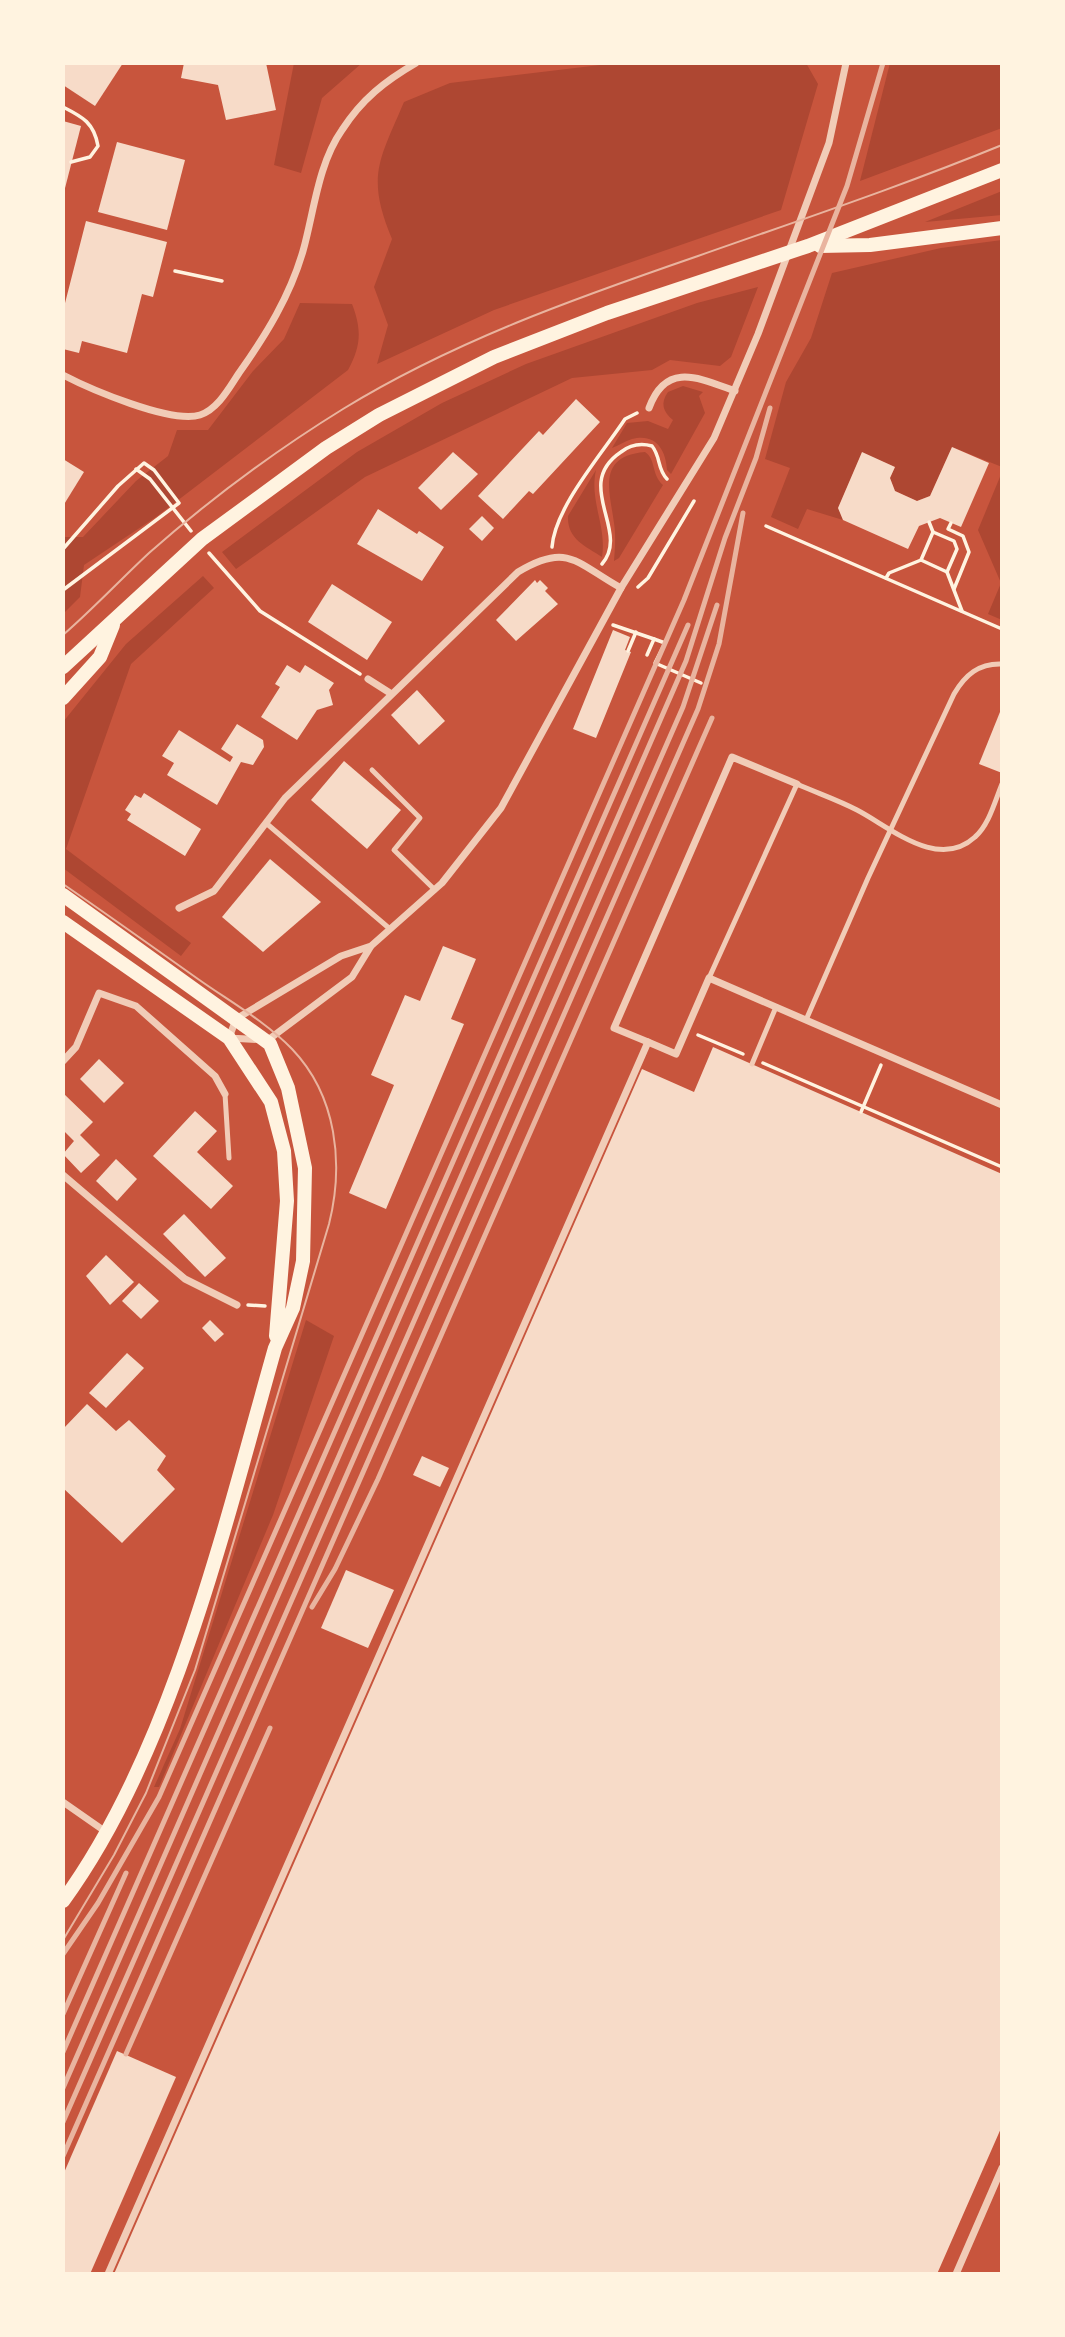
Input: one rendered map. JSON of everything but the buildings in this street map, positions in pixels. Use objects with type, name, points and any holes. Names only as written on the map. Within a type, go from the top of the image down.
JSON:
[{"type":"main road","points":[[63,667],[85,645],[113,624],[202,539],[317,454],[379,415],[494,357],[607,313],[808,246],[1002,170]]},
{"type":"main road","points":[[808,246],[870,245],[1002,228]]},
{"type":"main road","points":[[63,698],[100,657],[113,624]]},
{"type":"main road","points":[[63,895],[268,1040],[288,1088],[305,1168],[300,1278],[293,1308],[275,1348],[198,1611],[144,1756],[106,1832],[63,1901]]},
{"type":"main road","points":[[66,926],[127,964],[229,1038],[271,1102],[284,1152],[286,1249],[275,1348]]},
{"type":"street","points":[[63,375],[161,412],[189,417],[211,409],[224,396],[271,327],[302,254],[321,181],[340,131],[380,84],[416,63]]},
{"type":"street","points":[[371,946],[341,956],[236,1019],[229,1038],[268,1040],[352,977],[371,946],[435,890],[478,841],[500,808],[621,588],[714,438],[758,334],[829,143],[846,63]]},
{"type":"street","points":[[649,408],[654,392],[672,378],[693,376],[735,391]]},
{"type":"street","points":[[179,908],[214,891],[285,798],[390,693],[518,572],[551,555],[568,557],[621,588]]},
{"type":"street","points":[[368,679],[390,693]]},
{"type":"street","points":[[797,784],[733,757],[614,1028],[676,1054],[709,978],[1002,1105]]},
{"type":"street","points":[[63,1061],[76,1047],[99,993],[136,1006],[215,1076],[225,1094]]},
{"type":"street","points":[[108,2274],[648,1042]]},
{"type":"street","points":[[63,1175],[185,1279],[237,1305]]},
{"type":"street","points":[[63,1802],[106,1832]]},
{"type":"street","points":[[956,2274],[1002,2168]]},
{"type":"lane","points":[[806,1020],[962,680],[986,666],[1002,664]]},
{"type":"lane","points":[[372,770],[419,818],[394,850],[435,890]]},
{"type":"lane","points":[[709,978],[797,784],[856,809],[912,844],[953,848],[974,839],[984,828],[1002,784]]},
{"type":"lane","points":[[266,823],[390,929]]},
{"type":"lane","points":[[753,1062],[776,1007]]},
{"type":"lane","points":[[225,1094],[229,1158]]},
{"type":"path","points":[[63,107],[85,119],[95,129],[98,146],[90,157],[71,162]]},
{"type":"path","points":[[175,271],[222,281]]},
{"type":"path","points":[[551,555],[553,528],[625,419],[649,408]]},
{"type":"path","points":[[606,559],[607,521],[599,485],[602,472],[611,458],[634,445],[652,446],[658,453],[661,473],[667,479]]},
{"type":"path","points":[[63,549],[135,468],[144,463],[155,470],[179,503],[63,590]]},
{"type":"path","points":[[135,468],[150,479]]},
{"type":"path","points":[[632,593],[648,578],[694,501]]},
{"type":"path","points":[[929,522],[933,532],[954,541],[957,549],[947,572]]},
{"type":"path","points":[[951,523],[948,529],[963,536],[969,552],[954,589]]},
{"type":"path","points":[[766,526],[1002,629]]},
{"type":"path","points":[[887,579],[889,573],[921,560],[933,532]]},
{"type":"path","points":[[921,560],[947,572],[962,611]]},
{"type":"path","points":[[231,580],[260,611],[368,679]]},
{"type":"path","points":[[614,625],[665,643],[655,663],[701,684]]},
{"type":"path","points":[[628,651],[636,632]]},
{"type":"path","points":[[648,654],[654,639]]},
{"type":"path","points":[[687,1030],[753,1062],[1002,1170]]},
{"type":"path","points":[[862,1109],[886,1055]]},
{"type":"path","points":[[237,1305],[267,1306]]},
{"type":"shaded area","points":[[294,63],[362,63],[322,98],[301,173],[274,165]]},
{"type":"shaded area","points":[[617,63],[806,63],[818,84],[781,210],[494,310],[377,364],[388,325],[374,287],[392,239],[379,199],[379,169],[404,102],[450,83]]},
{"type":"shaded area","points":[[890,63],[1002,63],[1002,128],[860,181]]},
{"type":"shaded area","points":[[1002,191],[1002,215],[925,222]]},
{"type":"shaded area","points":[[1002,240],[1002,467],[952,447],[930,496],[917,501],[895,491],[890,478],[895,467],[862,453],[838,508],[843,520],[807,509],[798,529],[771,517],[790,468],[765,459],[786,382],[811,338],[832,273],[941,248]]},
{"type":"shaded area","points":[[758,287],[731,357],[720,366],[670,360],[652,370],[572,378],[365,477],[236,569],[222,552],[357,452],[442,403],[526,364],[697,303]]},
{"type":"shaded area","points":[[300,303],[352,304],[359,338],[348,370],[156,517],[84,565],[80,597],[63,614],[63,537],[83,537],[136,481],[168,456],[177,430],[208,430],[253,371],[284,339]]},
{"type":"shaded area","points":[[683,386],[703,392],[699,396],[705,413],[671,474],[667,470],[662,449],[647,438],[632,439],[612,448],[627,423],[648,421],[668,429],[673,420],[665,411],[664,400],[668,392]]},
{"type":"shaded area","points":[[645,452],[663,485],[619,558],[614,561],[615,533],[610,477],[619,460]]},
{"type":"shaded area","points":[[596,470],[594,481],[602,535],[602,557],[578,541],[568,524],[568,516]]},
{"type":"shaded area","points":[[1002,472],[1002,620],[988,614],[1001,583],[978,530]]},
{"type":"shaded area","points":[[203,576],[214,588],[131,664],[66,849],[191,943],[181,956],[63,868],[63,722],[126,644]]},
{"type":"shaded area","points":[[306,1320],[334,1336],[273,1515],[159,1787],[154,1787],[180,1729]]},
{"type":"tram line","points":[[63,635],[149,553],[219,495],[343,409],[428,362],[561,305],[889,189],[1002,145]]},
{"type":"tram line","points":[[63,884],[259,1020],[292,1049],[319,1088],[333,1132],[336,1155],[334,1201],[329,1224],[195,1670],[146,1793],[114,1855],[63,1940]]},
{"type":"railway","points":[[63,1954],[98,1903],[159,1797],[684,600],[847,186],[883,63]]},
{"type":"railway","points":[[63,2088],[686,661],[725,538],[756,458],[770,408]]},
{"type":"railway","points":[[63,2156],[698,709],[719,644],[743,513]]},
{"type":"railway","points":[[63,2122],[683,707],[717,605]]},
{"type":"railway","points":[[63,2052],[688,625]]},
{"type":"railway","points":[[312,1607],[335,1569],[378,1479],[712,718]]},
{"type":"railway","points":[[126,2054],[270,1728]]},
{"type":"railway","points":[[63,2014],[126,1873]]}]
